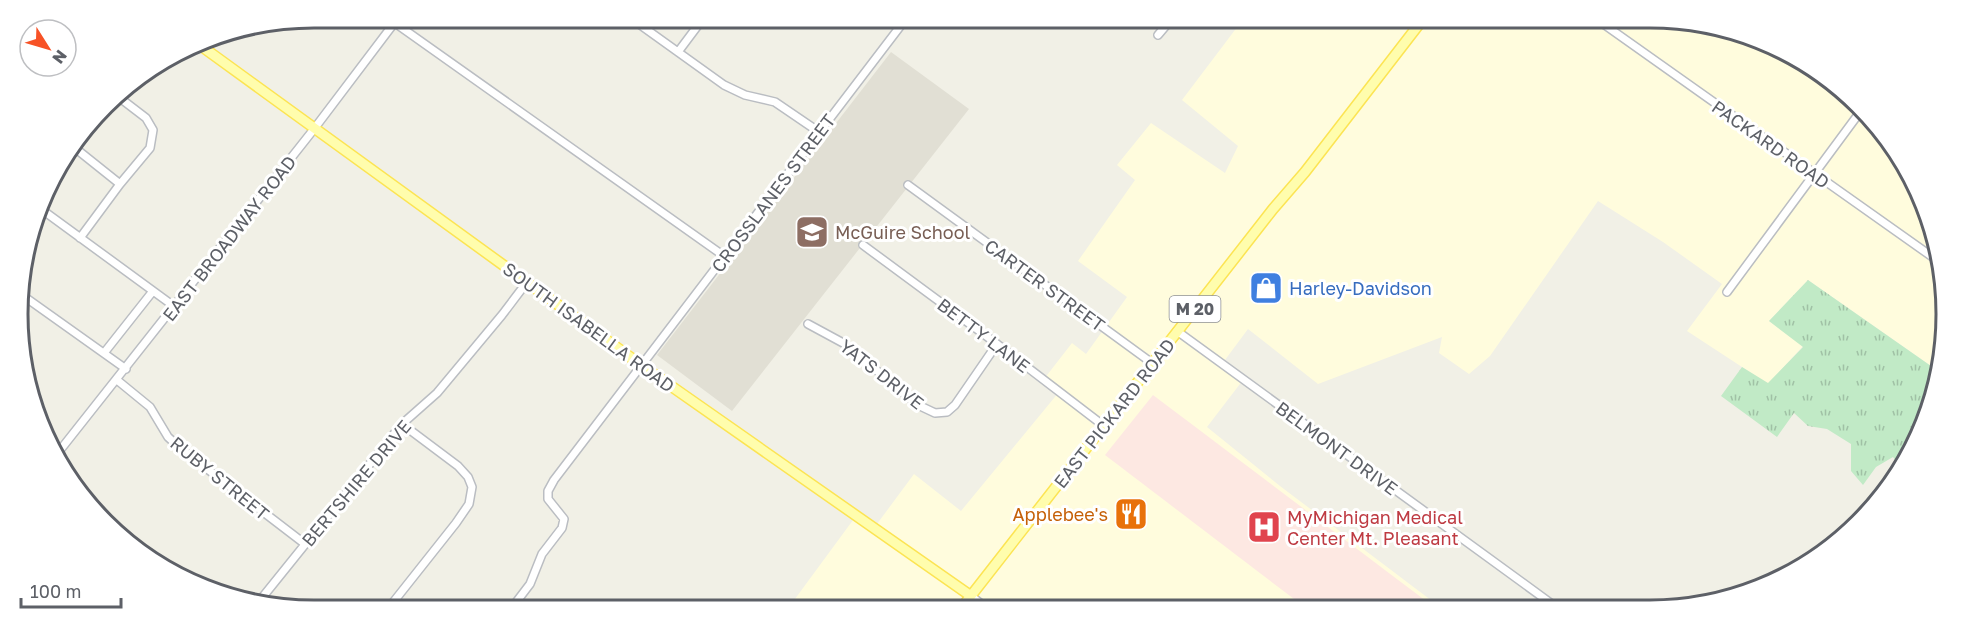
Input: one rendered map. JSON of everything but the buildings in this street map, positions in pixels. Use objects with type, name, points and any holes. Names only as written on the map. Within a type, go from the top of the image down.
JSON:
[{"type":"main road","name":"EAST PICKARD ROAD","points":[[967,600],[1177,331],[1305,172],[1415,28]]},
{"type":"main road","name":"SOUTH ISABELLA ROAD","points":[[205,50],[641,365],[970,596]]},
{"type":"street","name":"EAST BROADWAY ROAD","points":[[62,448],[314,129],[390,28]]},
{"type":"street","points":[[407,28],[724,256]]},
{"type":"street","points":[[645,28],[736,92],[775,102],[819,132]]},
{"type":"street","points":[[678,52],[696,28]]},
{"type":"street","name":"CROSSLANES STREET","points":[[518,600],[530,584],[542,554],[562,528],[564,519],[548,499],[548,491],[641,365],[899,28]]},
{"type":"street","points":[[1158,35],[1164,28]]},
{"type":"street","name":"PACKARD ROAD","points":[[1609,28],[1930,255]]},
{"type":"street","points":[[80,238],[150,148],[153,130],[146,118],[124,101]]},
{"type":"street","points":[[1727,292],[1857,116]]},
{"type":"street","points":[[79,151],[120,184]]},
{"type":"street","name":"CARTER STREET","points":[[908,185],[1152,363]]},
{"type":"street","points":[[47,213],[174,307]]},
{"type":"street","name":"BETTY LANE","points":[[863,245],[1104,426]]},
{"type":"street","name":"BERTSHIRE DRIVE","points":[[264,595],[402,424],[443,385],[526,282]]},
{"type":"street","points":[[104,353],[153,291]]},
{"type":"street","points":[[29,300],[126,369]]},
{"type":"street","name":"YATS DRIVE","points":[[808,324],[845,344],[918,405],[935,413],[946,412],[955,405],[997,344]]},
{"type":"street","name":"BELMONT DRIVE","points":[[1177,331],[1546,600]]},
{"type":"street","name":"RUBY STREET","points":[[117,380],[150,407],[168,436],[180,448],[305,544]]},
{"type":"street","points":[[394,600],[469,504],[471,487],[468,477],[458,466],[402,424]]},
{"type":"street","name":"SOUTH ISABELLA ROAD","points":[[970,596],[976,600]]},
{"type":"shaded area","points":[[1236,28],[1651,28],[1707,34],[1760,50],[1794,67],[1839,99],[1878,140],[1898,171],[1915,205],[1931,258],[1936,295],[1936,333],[1932,366],[1808,280],[1769,321],[1803,346],[1768,384],[1687,331],[1722,284],[1663,242],[1598,201],[1490,356],[1469,374],[1439,353],[1442,337],[1318,384],[1248,329],[1222,364],[1243,380],[1207,427],[1280,486],[1431,600],[794,600],[856,516],[874,528],[914,474],[961,511],[1059,392],[1044,379],[1072,343],[1086,354],[1127,297],[1078,261],[1135,180],[1117,165],[1151,123],[1225,173],[1238,146],[1182,100]]},
{"type":"shaded area","name":"McGuire School","points":[[891,52],[969,109],[732,411],[657,355]]},
{"type":"shaded area","name":"MyMichigan Medical Center Mt. Pleasant","points":[[1153,395],[1425,600],[1295,600],[1105,455]]},
{"type":"green space","points":[[1808,280],[1932,366],[1915,423],[1898,457],[1896,460],[1893,457],[1876,467],[1863,485],[1851,471],[1851,444],[1827,429],[1808,426],[1794,413],[1777,437],[1721,396],[1742,367],[1768,383],[1803,347],[1769,321]]},
{"type":"place","name":"McGuire School","points":[[812,232]]},
{"type":"place","name":"Harley-Davidson","points":[[1266,288]]},
{"type":"place","name":"Applebee's","points":[[1131,514]]},
{"type":"place","name":"MyMichigan Medical Center Mt. Pleasant","points":[[1264,527]]}]
